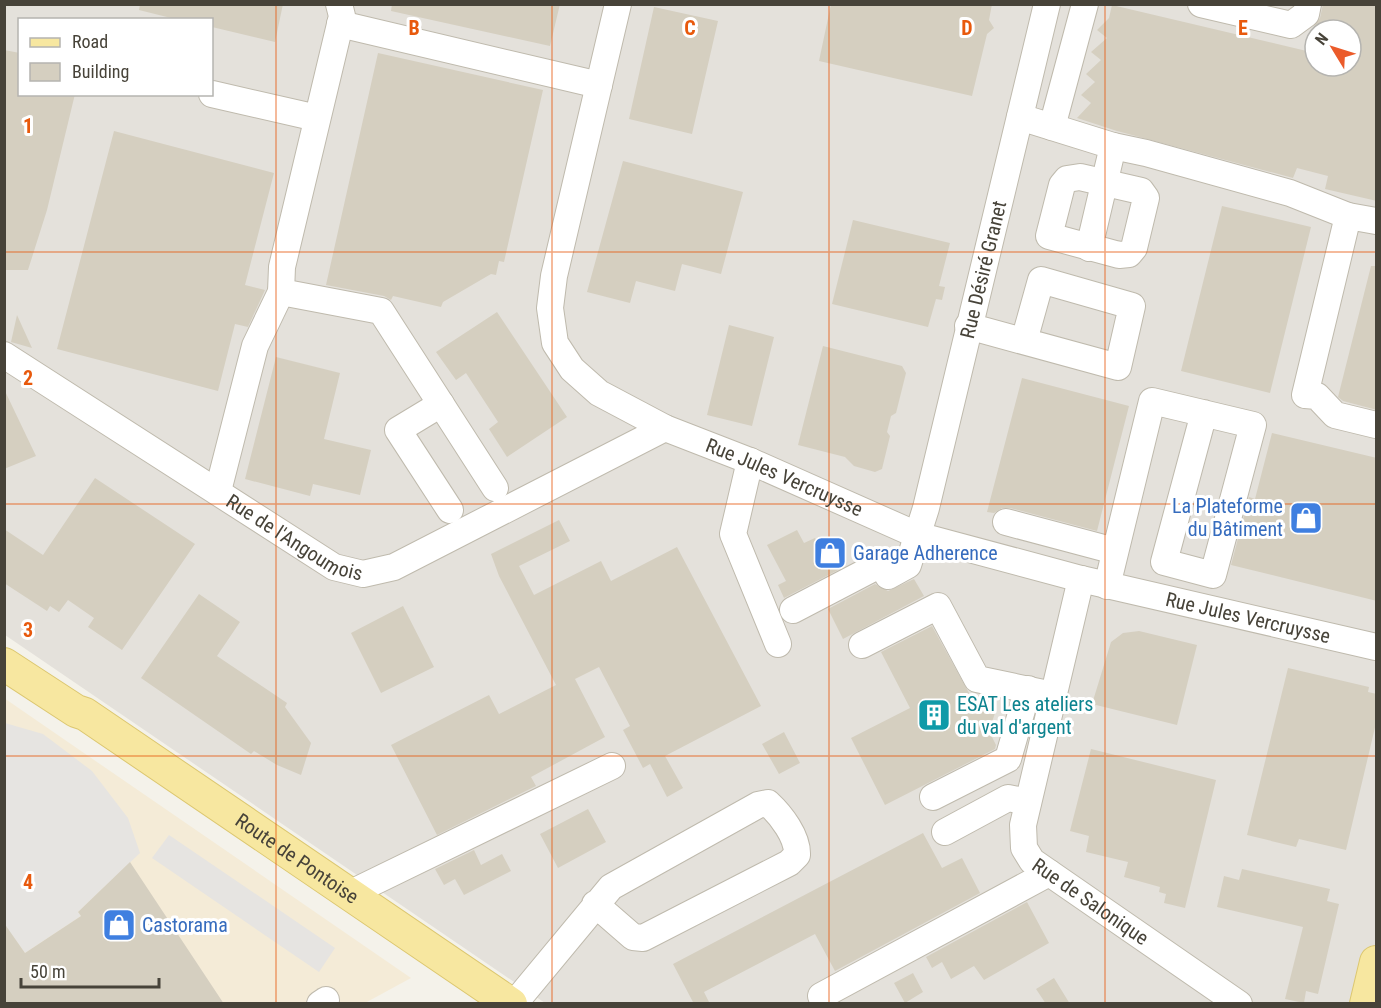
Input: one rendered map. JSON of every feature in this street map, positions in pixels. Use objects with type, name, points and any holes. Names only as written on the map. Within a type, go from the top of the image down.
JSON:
[{"type":"main road","name":"Route de Pontoise","points":[[4,652],[80,706],[85,714]]},
{"type":"main road","name":"Route de Pontoise","points":[[4,664],[76,711],[85,714],[512,1004]]},
{"type":"main road","points":[[1366,1004],[1377,962]]},
{"type":"street","name":"Rue Jules Vercruysse","points":[[618,4],[554,276],[550,308],[555,343],[572,369],[599,393],[666,428],[750,461],[917,535],[1107,586],[1377,647]]},
{"type":"street","name":"Rue Désiré Granet","points":[[793,610],[881,564],[888,576],[908,565],[926,508],[1047,4]]},
{"type":"street","points":[[1052,127],[1085,4]]},
{"type":"street","points":[[1201,4],[1291,25],[1306,14],[1308,4]]},
{"type":"street","points":[[218,491],[255,346],[281,292],[282,267],[340,14],[599,85]]},
{"type":"street","points":[[213,94],[317,118]]},
{"type":"street","points":[[1020,117],[1076,137],[1146,153],[1290,193],[1348,216],[1377,221]]},
{"type":"street","points":[[1089,248],[1113,146]]},
{"type":"street","points":[[1080,177],[1141,191],[1146,198],[1134,248],[1129,254],[1119,255],[1089,248],[1052,239],[1048,232],[1062,185],[1067,179],[1080,177]]},
{"type":"street","points":[[1348,216],[1305,395],[1317,396],[1335,415],[1377,425]]},
{"type":"street","points":[[281,292],[381,311],[495,488]]},
{"type":"street","points":[[968,327],[1024,341]]},
{"type":"street","name":"Rue de l'Angoumois","points":[[4,355],[334,567],[363,574],[394,567],[666,428]]},
{"type":"street","points":[[1107,586],[1152,401],[1204,413],[1253,425],[1213,575],[1164,562],[1204,413]]},
{"type":"street","points":[[617,402],[626,432],[618,452]]},
{"type":"street","points":[[441,404],[398,430],[450,510]]},
{"type":"street","points":[[750,461],[733,534],[778,644]]},
{"type":"street","points":[[1006,522],[1115,551]]},
{"type":"street","points":[[1184,603],[1192,570]]},
{"type":"street","name":"Rue de Salonique","points":[[1081,579],[1023,825],[1024,848],[1032,861],[1239,1004]]},
{"type":"street","points":[[862,645],[938,606],[977,679],[1053,695]]},
{"type":"street","points":[[933,797],[1008,759],[1028,689]]},
{"type":"street","points":[[349,894],[612,766]]},
{"type":"street","points":[[945,832],[1008,798],[1028,802]]},
{"type":"street","points":[[512,1004],[595,904],[611,887],[758,805],[768,803],[777,812],[798,846],[797,855],[789,863],[643,938],[633,937],[595,904]]},
{"type":"street","points":[[821,996],[1049,873]]},
{"type":"shaded area","points":[[5,5],[1376,5],[1376,1003],[545,1003],[5,635]]},
{"type":"shaded area","points":[[4,698],[411,978],[365,1003],[5,1003]]},
{"type":"shaded area","points":[[5,723],[43,734],[92,771],[128,818],[140,853],[78,912],[81,916],[25,953],[12,935],[5,938]]},
{"type":"shaded area","points":[[169,835],[335,948],[319,972],[152,858]]},
{"type":"building","points":[[140,4],[283,4],[275,42],[213,27],[213,18],[171,18],[139,10]]},
{"type":"building","points":[[392,4],[560,4],[550,46],[391,11]]},
{"type":"building","points":[[831,4],[992,4],[989,20],[994,28],[987,34],[972,96],[819,61]]},
{"type":"building","points":[[1323,4],[1377,4],[1377,201],[1325,189],[1328,176],[1297,168],[1293,178],[1117,131],[1077,118],[1091,103],[1081,95],[1095,82],[1086,74],[1101,60],[1091,52],[1107,38],[1097,30],[1109,18],[1112,5],[1303,50],[1303,78],[1363,78],[1363,18],[1320,18]]},
{"type":"building","points":[[654,7],[718,21],[692,134],[629,119]]},
{"type":"building","points":[[4,50],[18,53],[18,96],[75,96],[47,210],[28,270],[4,270]]},
{"type":"building","points":[[378,53],[543,90],[504,262],[499,261],[496,275],[491,274],[443,302],[441,307],[393,296],[391,300],[384,296],[326,285]]},
{"type":"building","points":[[114,131],[274,173],[245,285],[265,290],[248,327],[235,324],[218,391],[57,349]]},
{"type":"building","points":[[623,161],[743,192],[721,274],[682,264],[675,291],[636,281],[630,303],[587,292]]},
{"type":"building","points":[[1222,206],[1311,227],[1270,393],[1181,371]]},
{"type":"building","points":[[853,220],[950,243],[939,286],[945,287],[942,300],[936,299],[928,327],[832,304]]},
{"type":"building","points":[[1371,266],[1377,266],[1377,410],[1343,401],[1338,397]]},
{"type":"building","points":[[497,312],[567,417],[507,457],[489,429],[498,422],[466,373],[456,380],[436,352]]},
{"type":"building","points":[[17,315],[32,348],[11,342]]},
{"type":"building","points":[[729,325],[774,337],[752,426],[707,415]]},
{"type":"building","points":[[823,346],[902,366],[906,373],[896,413],[891,416],[887,432],[890,436],[882,469],[875,472],[854,466],[845,457],[798,445]]},
{"type":"building","points":[[276,357],[340,373],[324,439],[371,450],[360,495],[313,484],[310,496],[245,479]]},
{"type":"building","points":[[1022,378],[1129,406],[1097,531],[1010,508],[1002,508],[994,513],[987,512]]},
{"type":"building","points":[[4,389],[36,456],[4,469]]},
{"type":"building","name":"La Plateforme du Bâtiment","points":[[1272,433],[1377,458],[1377,601],[1231,565],[1249,497],[1255,499]]},
{"type":"building","points":[[95,478],[195,544],[122,650],[88,627],[94,618],[68,600],[59,612],[50,606],[47,611],[4,583],[4,529],[43,555]]},
{"type":"building","points":[[559,520],[570,541],[519,566],[534,595],[601,561],[611,581],[677,547],[761,706],[665,756],[683,788],[667,797],[650,764],[643,768],[623,730],[630,726],[599,667],[575,679],[605,737],[531,777],[536,786],[437,835],[391,745],[489,695],[499,714],[556,685],[499,576],[491,554]]},
{"type":"building","points":[[797,530],[804,543],[815,538],[822,552],[833,546],[844,567],[784,598],[778,585],[786,581],[767,545]]},
{"type":"building","points":[[914,579],[924,596],[843,639],[828,609],[875,584],[888,591]]},
{"type":"building","points":[[199,594],[240,622],[217,656],[287,703],[285,707],[311,743],[301,775],[277,765],[254,751],[251,754],[141,678]]},
{"type":"building","points":[[403,606],[434,667],[381,693],[351,633]]},
{"type":"building","name":"ESAT Les ateliers du val d'argent","points":[[932,626],[979,711],[995,713],[989,731],[996,745],[995,749],[885,805],[851,738],[910,708],[881,652]]},
{"type":"building","points":[[1139,631],[1197,645],[1177,725],[1092,704],[1111,642],[1123,633]]},
{"type":"building","points":[[1288,668],[1369,687],[1368,692],[1377,694],[1377,719],[1346,850],[1299,839],[1296,847],[1247,835]]},
{"type":"building","points":[[784,732],[800,763],[779,774],[762,744]]},
{"type":"building","points":[[1091,749],[1216,780],[1185,908],[1164,903],[1166,894],[1159,892],[1160,887],[1124,877],[1128,862],[1086,852],[1089,836],[1070,831]]},
{"type":"building","points":[[588,809],[606,842],[558,868],[540,834]]},
{"type":"building","points":[[923,833],[942,868],[962,858],[980,893],[835,971],[815,934],[704,992],[710,1004],[694,1004],[673,964]]},
{"type":"building","points":[[474,850],[481,865],[502,854],[511,871],[464,895],[455,879],[444,885],[435,869]]},
{"type":"building","name":"Castorama","points":[[130,862],[224,1004],[4,1004],[4,923],[25,953],[81,916],[78,912]]},
{"type":"building","points":[[1242,869],[1330,889],[1327,901],[1339,904],[1318,994],[1306,991],[1304,1003],[1285,999],[1303,927],[1217,907],[1224,876],[1239,880]]},
{"type":"building","points":[[1027,902],[1049,943],[984,980],[974,966],[951,979],[942,962],[932,968],[926,957]]},
{"type":"building","points":[[913,973],[923,992],[905,1003],[894,983]]},
{"type":"building","points":[[1054,978],[1070,1004],[1046,1004],[1036,989]]},
{"type":"place","name":"La Plateforme du Bâtiment","points":[[1306,518]]},
{"type":"place","name":"Garage Adherence","points":[[830,553]]},
{"type":"place","name":"ESAT Les ateliers du val d'argent","points":[[934,715]]},
{"type":"place","name":"Castorama","points":[[119,925]]}]
